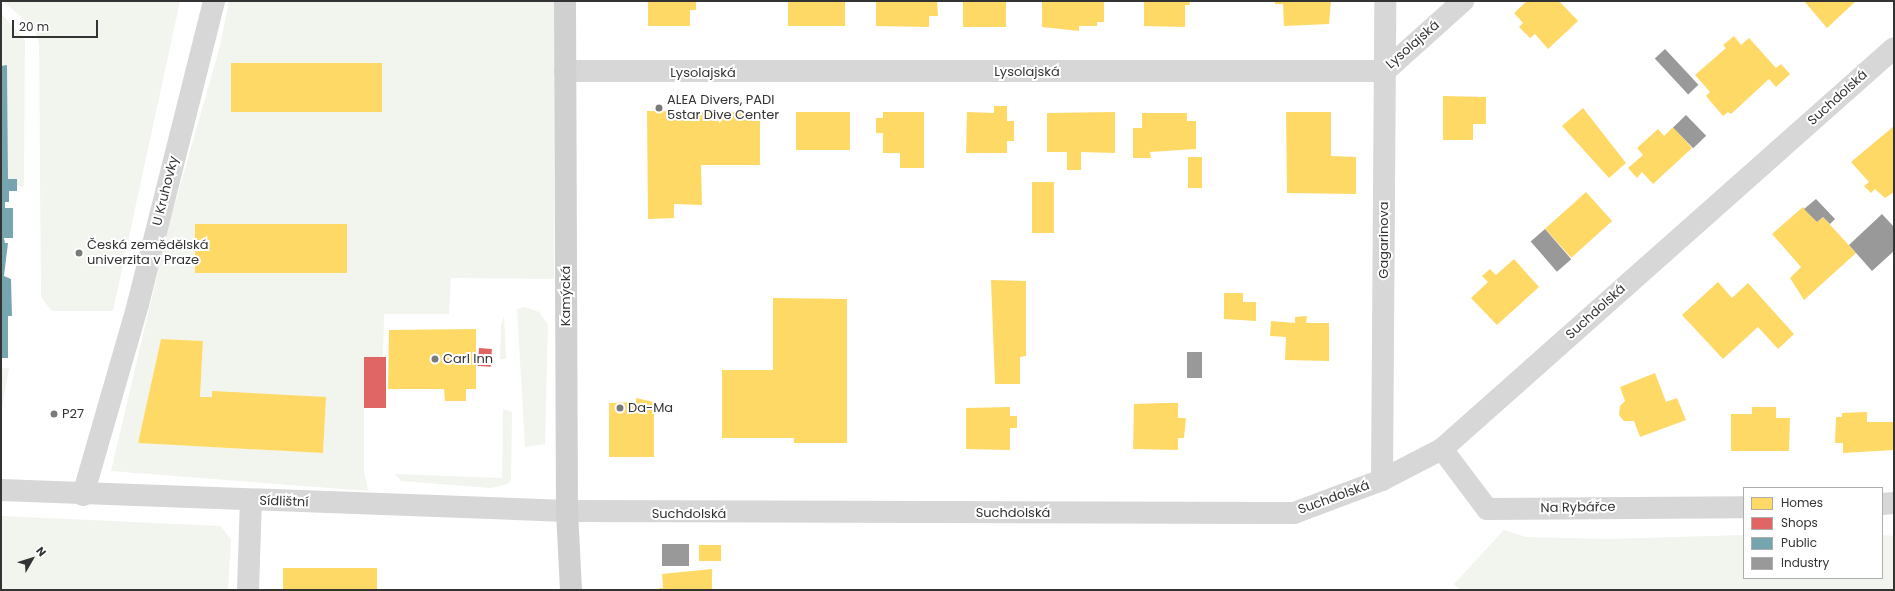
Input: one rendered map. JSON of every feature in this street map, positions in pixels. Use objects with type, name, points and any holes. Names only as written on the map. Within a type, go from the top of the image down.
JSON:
[{"type":"main road","name":"Kamýcká","points":[[565,1],[567,511],[571,590]]},
{"type":"street","name":"U Kruhovky","points":[[83,495],[138,304],[214,1]]},
{"type":"street","name":"Gagarinova","points":[[1382,480],[1385,1]]},
{"type":"street","name":"Lysolajská","points":[[565,71],[1385,71],[1463,1]]},
{"type":"street","name":"Suchdolská","points":[[567,511],[1294,513],[1382,480],[1442,449],[1894,48]]},
{"type":"street","name":"Na Rybářce","points":[[1442,449],[1486,509],[1743,507]]},
{"type":"street","name":"Sídlištní","points":[[1,490],[83,495],[567,511]]},
{"type":"street","points":[[248,590],[251,501]]},
{"type":"street","points":[[1883,504],[1894,503]]},
{"type":"shaded area","points":[[3,1],[180,1],[113,311],[52,311],[41,297],[39,46],[35,29]]},
{"type":"shaded area","points":[[229,1],[554,1],[554,279],[451,278],[449,314],[384,314],[383,357],[364,357],[364,471],[368,491],[111,471],[169,225],[220,46]],"holes":[[[231,63],[381,63],[382,111],[231,112]],[[195,224],[346,224],[347,272],[196,273]],[[161,339],[203,341],[200,397],[326,397],[323,453],[138,443]]]},
{"type":"shaded area","points":[[1,13],[25,40],[24,187],[17,186],[17,179],[8,179],[7,66],[1,66]]},
{"type":"shaded area","points":[[525,307],[539,312],[548,324],[545,444],[525,447],[517,309]]},
{"type":"shaded area","points":[[504,316],[506,359],[500,359],[501,325]]},
{"type":"shaded area","points":[[1,368],[9,368],[1,414]]},
{"type":"shaded area","points":[[503,409],[512,412],[511,480],[508,484],[491,488],[401,481],[395,474],[502,478]]},
{"type":"shaded area","points":[[1,516],[220,526],[231,539],[228,590],[1,590]]},
{"type":"shaded area","points":[[1504,530],[1526,537],[1610,539],[1743,535],[1743,579],[1883,579],[1883,535],[1894,536],[1894,590],[1460,590],[1454,584]]},
{"type":"building: Homes","points":[[648,1],[696,1],[696,10],[690,10],[690,26],[648,26]]},
{"type":"building: Homes","points":[[788,1],[845,1],[845,26],[788,26]]},
{"type":"building: Homes","points":[[876,1],[937,1],[938,16],[929,16],[929,27],[876,26]]},
{"type":"building: Homes","points":[[963,1],[1006,1],[1006,27],[963,27]]},
{"type":"building: Homes","points":[[1042,1],[1104,1],[1104,22],[1097,22],[1097,26],[1079,26],[1079,31],[1042,27]]},
{"type":"building: Homes","points":[[1144,1],[1189,1],[1190,5],[1185,5],[1185,27],[1144,26]]},
{"type":"building: Homes","points":[[1275,1],[1331,1],[1329,24],[1284,26],[1283,4],[1275,4]]},
{"type":"building: Homes","points":[[1527,1],[1559,1],[1578,21],[1548,49],[1535,34],[1530,38],[1519,27],[1523,23],[1514,13]]},
{"type":"building: Homes","points":[[1804,1],[1856,1],[1827,28]]},
{"type":"building: Homes","points":[[1734,36],[1741,45],[1749,38],[1776,68],[1781,64],[1790,74],[1776,87],[1769,79],[1731,114],[1728,112],[1723,116],[1706,96],[1710,92],[1695,75],[1726,48],[1723,45]]},
{"type":"building: Homes","points":[[231,63],[382,63],[382,112],[231,112]]},
{"type":"building: Homes","points":[[1443,96],[1486,97],[1486,124],[1473,124],[1473,140],[1443,140]]},
{"type":"building: Homes","points":[[994,106],[1007,106],[1007,121],[1014,121],[1014,141],[1007,141],[1007,153],[966,153],[967,112],[994,113]]},
{"type":"building: Homes","points":[[1583,108],[1626,163],[1609,178],[1562,126]]},
{"type":"building: Homes","points":[[647,111],[760,112],[760,165],[701,165],[702,205],[674,204],[674,218],[648,219]]},
{"type":"building: Homes","points":[[796,112],[850,112],[850,150],[796,150]]},
{"type":"building: Homes","points":[[883,112],[924,112],[924,168],[900,168],[900,153],[883,153],[883,133],[876,133],[876,118],[883,118]]},
{"type":"building: Homes","points":[[1115,112],[1115,153],[1081,152],[1081,170],[1067,170],[1067,152],[1047,152],[1047,113]]},
{"type":"building: Homes","points":[[1286,112],[1331,112],[1331,156],[1356,157],[1356,194],[1287,193]]},
{"type":"building: Homes","points":[[1142,113],[1187,113],[1187,121],[1196,121],[1196,149],[1150,152],[1151,158],[1133,158],[1133,128],[1142,128]]},
{"type":"building: Homes","points":[[1894,126],[1894,192],[1885,198],[1875,189],[1871,193],[1864,186],[1869,182],[1851,162]]},
{"type":"building: Homes","points":[[1673,127],[1692,148],[1653,184],[1642,172],[1637,178],[1628,168],[1643,155],[1637,148],[1658,129],[1664,136]]},
{"type":"building: Homes","points":[[1188,157],[1202,157],[1202,188],[1188,188]]},
{"type":"building: Homes","points":[[1032,182],[1054,182],[1054,233],[1032,233]]},
{"type":"building: Homes","points":[[1586,192],[1612,221],[1571,258],[1545,229]]},
{"type":"building: Homes","points":[[1803,207],[1817,222],[1823,217],[1856,253],[1804,300],[1790,278],[1801,267],[1772,234]]},
{"type":"building: Homes","points":[[195,224],[347,224],[347,273],[195,273]]},
{"type":"building: Homes","points":[[1514,259],[1539,287],[1497,325],[1471,298],[1488,282],[1482,276],[1490,269],[1496,275]]},
{"type":"building: Homes","points":[[991,280],[1026,281],[1026,356],[1020,357],[1020,384],[995,384]]},
{"type":"building: Homes","points":[[1718,282],[1732,298],[1748,283],[1794,334],[1778,349],[1758,327],[1723,359],[1682,315]]},
{"type":"building: Homes","points":[[1224,293],[1243,293],[1243,302],[1256,302],[1256,321],[1224,319]]},
{"type":"building: Homes","points":[[773,298],[847,299],[847,443],[794,443],[794,438],[722,438],[722,370],[773,370]]},
{"type":"building: Homes","points":[[1307,316],[1306,323],[1329,323],[1329,361],[1285,360],[1286,337],[1270,336],[1271,321],[1295,323],[1295,317]]},
{"type":"building: Homes","points":[[476,329],[476,389],[466,389],[466,401],[445,401],[444,389],[388,389],[389,330]]},
{"type":"building: Homes","points":[[161,339],[203,341],[200,397],[212,397],[212,391],[326,397],[323,453],[138,443]]},
{"type":"building: Homes","points":[[1655,373],[1666,402],[1677,398],[1686,420],[1640,437],[1634,421],[1624,421],[1619,415],[1620,406],[1625,401],[1620,387]]},
{"type":"building: Homes","points":[[636,398],[654,402],[654,457],[609,457],[609,403],[636,402]]},
{"type":"building: Homes","points":[[1178,403],[1178,418],[1186,418],[1184,438],[1178,438],[1178,450],[1133,449],[1134,404]]},
{"type":"building: Homes","points":[[1010,407],[1010,416],[1017,416],[1017,428],[1010,428],[1010,450],[966,449],[966,408]]},
{"type":"building: Homes","points":[[1752,407],[1776,407],[1776,418],[1790,418],[1789,451],[1731,451],[1731,414],[1752,414]]},
{"type":"building: Homes","points":[[1867,412],[1867,422],[1894,422],[1894,450],[1843,453],[1843,443],[1835,443],[1836,417],[1842,417],[1842,413]]},
{"type":"building: Homes","points":[[699,545],[721,545],[721,561],[699,561]]},
{"type":"building: Homes","points":[[283,568],[377,568],[377,590],[283,590]]},
{"type":"building: Homes","points":[[712,569],[712,590],[649,590],[663,588],[662,574]]},
{"type":"building: Shops","points":[[479,348],[492,349],[491,367],[478,366]]},
{"type":"building: Shops","points":[[364,357],[386,357],[386,408],[364,408]]},
{"type":"building: Public","points":[[7,65],[8,179],[17,179],[17,191],[9,191],[9,202],[5,202],[5,208],[13,208],[13,238],[4,238],[5,243],[8,243],[4,276],[11,279],[12,316],[8,316],[8,358],[1,358],[1,66]]},
{"type":"building: Industry","points":[[1665,49],[1698,85],[1688,94],[1655,59]]},
{"type":"building: Industry","points":[[1686,115],[1706,136],[1693,148],[1673,128]]},
{"type":"building: Industry","points":[[1816,199],[1835,219],[1830,224],[1823,217],[1817,222],[1804,209]]},
{"type":"building: Industry","points":[[1882,214],[1894,227],[1894,251],[1872,271],[1849,245]]},
{"type":"building: Industry","points":[[1545,229],[1571,259],[1557,272],[1531,241]]},
{"type":"building: Industry","points":[[1187,352],[1202,352],[1202,378],[1187,378]]},
{"type":"building: Industry","points":[[662,544],[689,544],[689,566],[662,566]]},
{"type":"place","name":"ALEA Divers, PADI 5star Dive Center","points":[[659,108]]},
{"type":"place","name":"Česká zemědělská univerzita v Praze","points":[[79,253]]},
{"type":"place","name":"Carl Inn","points":[[435,359]]},
{"type":"place","name":"Da-Ma","points":[[620,408]]},
{"type":"place","name":"P27","points":[[54,414]]}]
